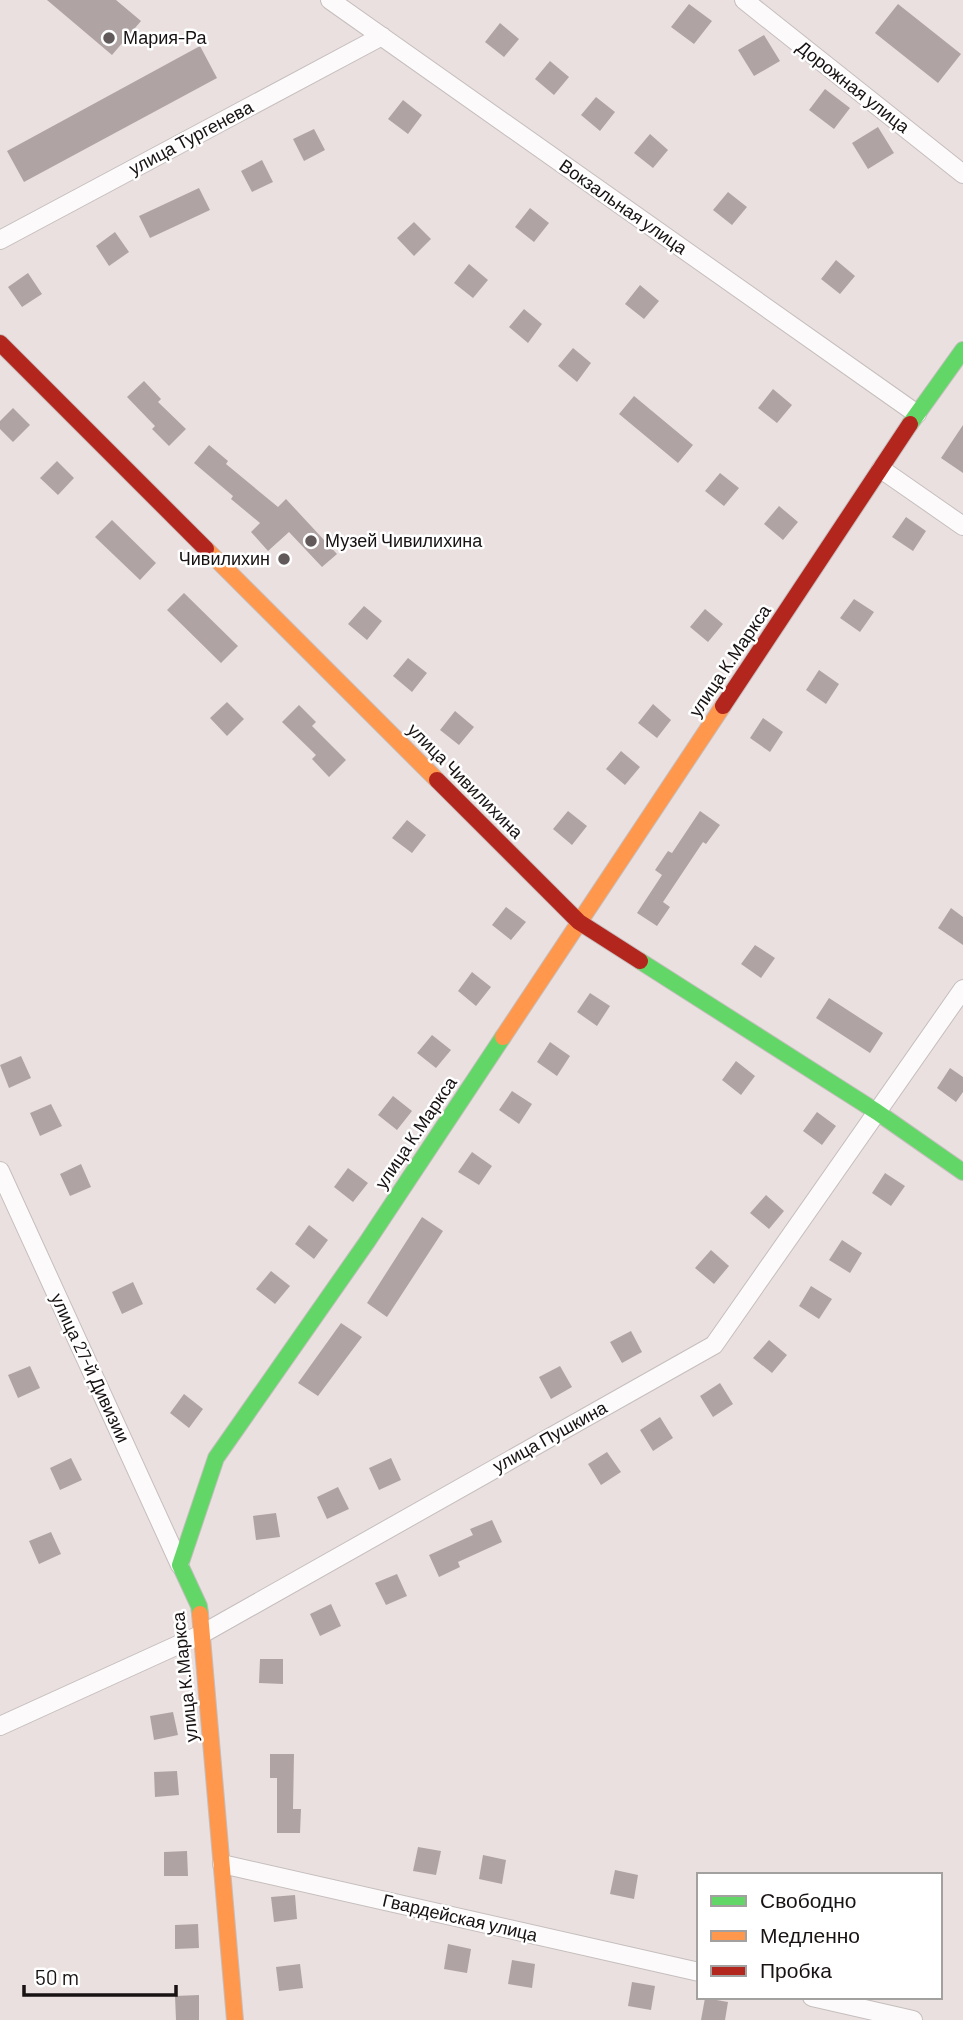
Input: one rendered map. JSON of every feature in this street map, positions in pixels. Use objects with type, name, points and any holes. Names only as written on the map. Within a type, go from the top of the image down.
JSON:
[{"type":"street","name":"Вокзальная улица","points":[[330,0],[917,414]]},
{"type":"street","name":"Дорожная улица","points":[[744,0],[963,174]]},
{"type":"street","name":"улица Тургенева","points":[[0,240],[382,36]]},
{"type":"street","name":"улица Чивилихина","points":[[0,343],[579,922],[877,1112],[963,1172]]},
{"type":"street","name":"улица К.Маркса","points":[[236,2020],[199,1606],[180,1565],[216,1458],[367,1242],[917,414],[963,350]]},
{"type":"street","points":[[881,469],[963,526]]},
{"type":"street","name":"улица Пушкина","points":[[0,1726],[202,1634],[714,1345],[963,989]]},
{"type":"street","name":"улица 27-й Дивизии","points":[[0,1171],[180,1565]]},
{"type":"street","name":"Гвардейская улица","points":[[222,1864],[697,1972]]},
{"type":"street","points":[[821,1999],[912,2020]]},
{"type":"building","name":"Мария-Ра","points":[[47,0],[116,0],[141,21],[112,55]]},
{"type":"building","points":[[689,4],[712,21],[694,44],[671,27]]},
{"type":"building","points":[[898,4],[961,54],[938,83],[875,33]]},
{"type":"building","points":[[500,23],[519,39],[504,57],[485,42]]},
{"type":"building","points":[[764,35],[780,61],[754,76],[738,50]]},
{"type":"building","points":[[200,46],[217,78],[24,182],[7,151]]},
{"type":"building","points":[[550,61],[569,77],[554,95],[535,79]]},
{"type":"building","points":[[825,89],[850,108],[834,129],[809,110]]},
{"type":"building","points":[[596,97],[615,112],[600,131],[581,115]]},
{"type":"building","points":[[403,100],[422,115],[408,134],[388,119]]},
{"type":"building","points":[[878,127],[894,153],[868,169],[852,143]]},
{"type":"building","points":[[314,129],[325,150],[304,161],[293,139]]},
{"type":"building","points":[[650,134],[668,150],[653,168],[634,153]]},
{"type":"building","points":[[262,160],[273,182],[252,192],[241,171]]},
{"type":"building","points":[[199,188],[210,210],[150,238],[139,216]]},
{"type":"building","points":[[728,192],[747,207],[732,225],[713,210]]},
{"type":"building","points":[[530,208],[549,223],[534,242],[515,227]]},
{"type":"building","points":[[414,222],[431,239],[414,256],[397,238]]},
{"type":"building","points":[[115,232],[129,252],[109,266],[96,246]]},
{"type":"building","points":[[836,260],[855,276],[840,294],[821,279]]},
{"type":"building","points":[[469,264],[488,280],[473,298],[454,283]]},
{"type":"building","points":[[28,273],[42,294],[22,307],[8,287]]},
{"type":"building","points":[[640,285],[659,301],[644,319],[625,304]]},
{"type":"building","points":[[524,309],[542,324],[528,343],[509,327]]},
{"type":"building","points":[[573,348],[591,363],[577,382],[558,366]]},
{"type":"building","points":[[144,381],[161,399],[158,402],[186,429],[169,446],[152,429],[155,426],[127,397]]},
{"type":"building","points":[[773,389],[792,405],[777,423],[758,408]]},
{"type":"building","points":[[634,396],[693,445],[678,463],[619,414]]},
{"type":"building","points":[[13,408],[30,425],[13,442],[0,429],[0,421]]},
{"type":"building","points":[[963,425],[963,473],[941,458]]},
{"type":"building","points":[[209,445],[228,461],[226,464],[278,507],[286,499],[337,554],[322,567],[289,532],[268,551],[251,532],[260,523],[194,463]]},
{"type":"building","points":[[57,461],[74,478],[58,495],[40,478]]},
{"type":"building","points":[[720,473],[739,488],[724,506],[705,491]]},
{"type":"building","points":[[779,506],[798,522],[783,540],[764,524]]},
{"type":"building","points":[[906,517],[926,531],[913,551],[892,537]]},
{"type":"building","points":[[112,520],[156,563],[140,580],[95,537]]},
{"type":"building","points":[[184,593],[238,646],[221,663],[167,610]]},
{"type":"building","points":[[854,599],[874,612],[860,632],[840,618]]},
{"type":"building","points":[[364,606],[382,621],[367,640],[348,624]]},
{"type":"building","points":[[705,609],[723,624],[708,642],[690,627]]},
{"type":"building","points":[[408,658],[427,673],[412,692],[393,676]]},
{"type":"building","points":[[819,670],[839,684],[826,704],[806,690]]},
{"type":"building","points":[[227,702],[244,719],[227,736],[210,718]]},
{"type":"building","points":[[653,704],[671,720],[657,738],[638,723]]},
{"type":"building","points":[[299,705],[316,722],[312,726],[346,760],[329,777],[312,759],[316,755],[282,722]]},
{"type":"building","points":[[455,711],[474,727],[459,745],[440,730]]},
{"type":"building","points":[[763,718],[783,732],[770,752],[750,738]]},
{"type":"building","points":[[621,751],[640,767],[625,785],[606,769]]},
{"type":"building","points":[[568,811],[587,826],[572,845],[553,829]]},
{"type":"building","points":[[700,811],[720,825],[706,844],[703,842],[663,902],[670,907],[657,926],[637,913],[662,875],[655,870],[668,851],[672,853]]},
{"type":"building","points":[[407,820],[426,835],[412,853],[392,838]]},
{"type":"building","points":[[506,907],[526,922],[511,940],[492,925]]},
{"type":"building","points":[[951,908],[963,917],[963,945],[938,928]]},
{"type":"building","points":[[755,945],[775,958],[761,978],[741,964]]},
{"type":"building","points":[[472,972],[491,987],[476,1006],[458,991]]},
{"type":"building","points":[[590,993],[610,1006],[597,1026],[577,1012]]},
{"type":"building","points":[[829,998],[883,1033],[870,1053],[816,1018]]},
{"type":"building","points":[[432,1035],[451,1050],[436,1068],[417,1053]]},
{"type":"building","points":[[550,1042],[570,1056],[557,1076],[537,1062]]},
{"type":"building","points":[[21,1056],[31,1078],[9,1088],[0,1065]]},
{"type":"building","points":[[736,1061],[755,1076],[741,1095],[722,1080]]},
{"type":"building","points":[[950,1068],[963,1077],[963,1092],[956,1102],[937,1088]]},
{"type":"building","points":[[512,1091],[532,1104],[519,1124],[499,1110]]},
{"type":"building","points":[[393,1096],[412,1111],[397,1130],[378,1115]]},
{"type":"building","points":[[51,1104],[62,1126],[40,1136],[30,1113]]},
{"type":"building","points":[[817,1112],[836,1126],[822,1145],[803,1131]]},
{"type":"building","points":[[472,1152],[492,1166],[479,1185],[458,1172]]},
{"type":"building","points":[[81,1164],[91,1187],[70,1196],[60,1174]]},
{"type":"building","points":[[348,1168],[368,1183],[353,1202],[334,1187]]},
{"type":"building","points":[[885,1173],[905,1186],[891,1206],[872,1193]]},
{"type":"building","points":[[766,1195],[784,1211],[769,1229],[750,1213]]},
{"type":"building","points":[[422,1217],[443,1231],[387,1317],[367,1303]]},
{"type":"building","points":[[309,1225],[328,1240],[314,1259],[295,1244]]},
{"type":"building","points":[[842,1240],[862,1253],[850,1273],[829,1260]]},
{"type":"building","points":[[711,1250],[729,1266],[714,1284],[695,1268]]},
{"type":"building","points":[[271,1271],[290,1286],[275,1304],[256,1289]]},
{"type":"building","points":[[133,1282],[143,1304],[122,1314],[112,1292]]},
{"type":"building","points":[[811,1286],[832,1299],[819,1319],[799,1306]]},
{"type":"building","points":[[341,1323],[362,1337],[318,1396],[298,1383]]},
{"type":"building","points":[[631,1331],[642,1352],[622,1363],[610,1342]]},
{"type":"building","points":[[769,1340],[787,1355],[772,1373],[753,1358]]},
{"type":"building","points":[[30,1366],[40,1388],[18,1398],[8,1375]]},
{"type":"building","points":[[560,1366],[572,1387],[551,1399],[539,1377]]},
{"type":"building","points":[[720,1383],[733,1404],[713,1417],[700,1396]]},
{"type":"building","points":[[184,1394],[203,1409],[189,1428],[170,1413]]},
{"type":"building","points":[[660,1417],[673,1438],[653,1451],[640,1430]]},
{"type":"building","points":[[607,1452],[621,1472],[601,1485],[588,1464]]},
{"type":"building","points":[[71,1458],[82,1480],[60,1490],[50,1468]]},
{"type":"building","points":[[391,1458],[401,1480],[379,1490],[369,1468]]},
{"type":"building","points":[[338,1487],[349,1509],[327,1519],[317,1497]]},
{"type":"building","points":[[276,1513],[280,1537],[256,1540],[253,1516]]},
{"type":"building","points":[[492,1520],[502,1542],[458,1562],[460,1567],[439,1577],[429,1555],[473,1535],[470,1529]]},
{"type":"building","points":[[51,1532],[61,1554],[39,1564],[29,1541]]},
{"type":"building","points":[[397,1574],[407,1596],[386,1605],[375,1583]]},
{"type":"building","points":[[331,1604],[341,1626],[320,1636],[310,1614]]},
{"type":"building","points":[[260,1659],[283,1659],[283,1684],[259,1683]]},
{"type":"building","points":[[173,1712],[178,1735],[154,1740],[150,1716]]},
{"type":"building","points":[[270,1754],[294,1754],[293,1809],[301,1809],[300,1833],[277,1833],[277,1778],[270,1778]]},
{"type":"building","points":[[177,1771],[179,1795],[155,1797],[154,1772]]},
{"type":"building","points":[[418,1847],[441,1851],[436,1875],[413,1871]]},
{"type":"building","points":[[187,1851],[188,1876],[164,1876],[164,1852]]},
{"type":"building","points":[[483,1855],[506,1860],[502,1884],[479,1879]]},
{"type":"building","points":[[615,1870],[638,1875],[634,1899],[610,1894]]},
{"type":"building","points":[[295,1895],[297,1919],[274,1922],[271,1897]]},
{"type":"building","points":[[198,1924],[199,1948],[175,1949],[175,1925]]},
{"type":"building","points":[[448,1944],[471,1949],[467,1973],[444,1969]]},
{"type":"building","points":[[512,1960],[535,1964],[532,1988],[508,1984]]},
{"type":"building","points":[[300,1964],[303,1988],[279,1991],[276,1967]]},
{"type":"building","points":[[632,1982],[655,1986],[651,2010],[628,2006]]},
{"type":"building","points":[[199,1995],[199,2020],[176,2020],[175,1996]]},
{"type":"building","points":[[705,1999],[728,2002],[725,2020],[701,2020]]},
{"type":"traffic: fast","points":[[910,424],[963,350]]},
{"type":"traffic: fast","points":[[640,961],[877,1112],[963,1172]]},
{"type":"traffic: fast","points":[[200,1614],[180,1565],[216,1458],[367,1242],[503,1037]]},
{"type":"traffic: slow","points":[[206,549],[437,780]]},
{"type":"traffic: slow","points":[[503,1037],[723,706]]},
{"type":"traffic: slow","points":[[200,1614],[235,2020]]},
{"type":"traffic: jam","points":[[0,343],[206,549]]},
{"type":"traffic: jam","points":[[723,706],[910,424]]},
{"type":"traffic: jam","points":[[437,780],[579,922],[640,961]]},
{"type":"place","name":"Мария-Ра","points":[[109,38]]},
{"type":"place","name":"Музей Чивилихина","points":[[311,541]]},
{"type":"place","name":"Чивилихин","points":[[284,559]]}]
